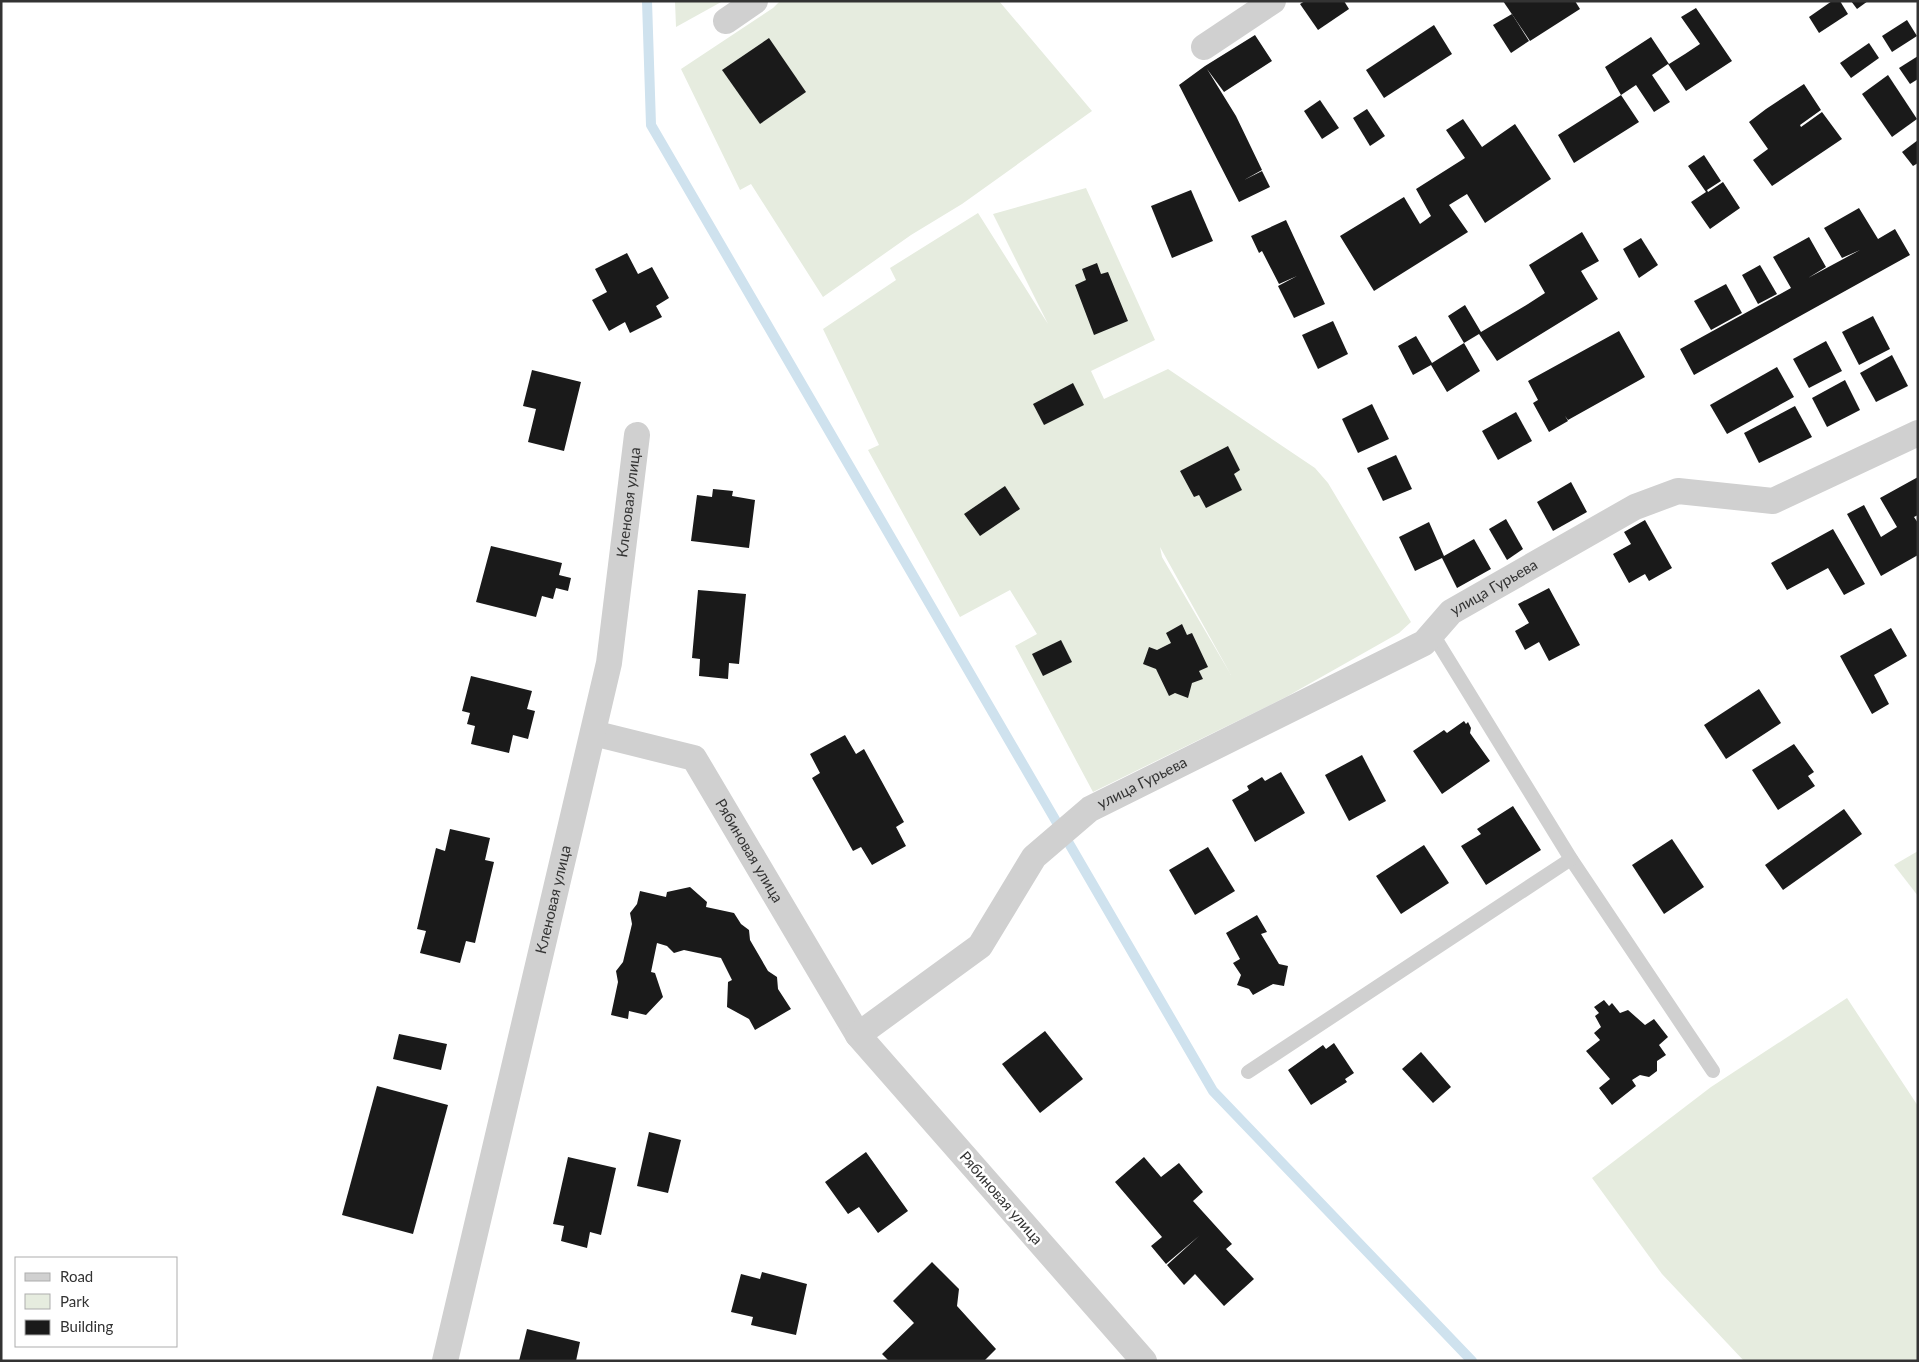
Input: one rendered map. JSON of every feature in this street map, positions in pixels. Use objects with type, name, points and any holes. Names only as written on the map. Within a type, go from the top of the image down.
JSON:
[{"type":"street","points":[[726,21],[755,1]]},
{"type":"street","points":[[1204,47],[1273,1]]},
{"type":"street","name":"улица Гурьева","points":[[858,1035],[980,946],[1034,857],[1090,809],[1424,642],[1451,612],[1635,507],[1678,491],[1773,501],[1918,433]]},
{"type":"street","name":"Кленовая улица","points":[[445,1361],[609,663],[636,435]]},
{"type":"street","name":"Рябиновая улица","points":[[593,733],[694,758],[858,1035],[1144,1361]]},
{"type":"lane","points":[[1432,633],[1571,859],[1713,1071]]},
{"type":"lane","points":[[1248,1072],[1571,859]]},
{"type":"green space","points":[[675,1],[723,1],[676,27]]},
{"type":"green space","points":[[780,1],[999,1],[1092,111],[962,204],[911,235],[823,297],[751,184],[740,190],[681,69],[773,8]]},
{"type":"green space","points":[[1086,188],[1155,340],[1091,371],[1104,399],[1168,369],[1315,468],[1328,483],[1411,622],[1399,633],[1286,697],[1093,792],[1015,646],[1037,634],[1010,590],[960,617],[868,450],[879,445],[823,329],[896,280],[890,268],[978,213],[1048,324],[993,214]],"holes":[[[1160,547],[1231,675],[1162,557]]]},
{"type":"green space","points":[[1918,851],[1918,896],[1894,865]]},
{"type":"green space","points":[[1847,998],[1918,1106],[1918,1361],[1744,1361],[1662,1274],[1592,1178],[1711,1087]]},
{"type":"building","points":[[1305,1],[1344,1],[1349,9],[1318,30],[1300,4]]},
{"type":"building","points":[[1503,1],[1575,1],[1580,9],[1530,41]]},
{"type":"building","points":[[1832,1],[1840,1],[1848,14],[1819,33],[1809,17]]},
{"type":"building","points":[[1851,1],[1868,1],[1857,9]]},
{"type":"building","points":[[1696,8],[1732,61],[1686,91],[1668,64],[1652,75],[1670,102],[1654,112],[1636,85],[1621,95],[1605,67],[1651,37],[1669,64],[1685,54],[1700,44],[1681,17]]},
{"type":"building","points":[[1512,14],[1529,41],[1511,53],[1493,25]]},
{"type":"building","points":[[1907,20],[1917,36],[1892,52],[1882,36]]},
{"type":"building","points":[[1434,25],[1452,54],[1384,98],[1366,70]]},
{"type":"building","points":[[1255,35],[1272,61],[1224,92],[1207,69],[1236,116],[1262,170],[1244,180],[1262,171],[1270,187],[1239,202],[1179,85],[1205,66]]},
{"type":"building","points":[[769,38],[806,92],[760,124],[722,70]]},
{"type":"building","points":[[1869,43],[1879,58],[1851,78],[1840,63]]},
{"type":"building","points":[[1918,56],[1918,79],[1910,84],[1899,68]]},
{"type":"building","points":[[1888,75],[1917,119],[1892,137],[1862,94]]},
{"type":"building","points":[[1804,84],[1821,110],[1800,125],[1801,127],[1822,112],[1842,139],[1772,186],[1753,160],[1768,149],[1749,122]]},
{"type":"building","points":[[1621,95],[1639,122],[1574,163],[1558,135]]},
{"type":"building","points":[[1320,100],[1339,128],[1322,139],[1304,111]]},
{"type":"building","points":[[1367,109],[1385,136],[1370,146],[1353,118]]},
{"type":"building","points":[[1463,119],[1482,147],[1515,124],[1551,179],[1485,223],[1467,194],[1449,205],[1468,232],[1374,291],[1340,236],[1404,197],[1420,224],[1431,216],[1416,189],[1465,158],[1446,130]]},
{"type":"building","points":[[1918,140],[1918,163],[1913,166],[1902,152]]},
{"type":"building","points":[[1704,155],[1721,181],[1707,190],[1708,192],[1723,182],[1740,208],[1710,229],[1691,202],[1706,192],[1688,166]]},
{"type":"building","points":[[1191,190],[1213,241],[1172,258],[1151,206]]},
{"type":"building","points":[[1859,208],[1878,239],[1895,229],[1910,255],[1694,375],[1680,349],[1791,288],[1773,257],[1809,237],[1826,267],[1808,278],[1860,250],[1842,258],[1824,228]]},
{"type":"building","points":[[1286,220],[1325,304],[1294,318],[1278,286],[1297,276],[1279,284],[1262,251],[1259,253],[1251,236]]},
{"type":"building","points":[[1582,232],[1599,261],[1581,271],[1598,299],[1497,361],[1479,334],[1464,343],[1448,316],[1465,305],[1481,332],[1528,304],[1545,293],[1529,265]]},
{"type":"building","points":[[1641,238],[1658,265],[1639,278],[1623,249]]},
{"type":"building","points":[[627,253],[638,274],[652,267],[669,298],[656,306],[662,317],[630,333],[625,322],[609,331],[592,300],[607,292],[595,269]]},
{"type":"building","points":[[1097,263],[1101,274],[1108,272],[1128,321],[1094,335],[1075,285],[1086,280],[1082,269]]},
{"type":"building","points":[[1760,265],[1777,294],[1758,304],[1742,275]]},
{"type":"building","points":[[1726,284],[1742,313],[1711,330],[1694,301]]},
{"type":"building","points":[[1873,316],[1890,349],[1859,365],[1842,332]]},
{"type":"building","points":[[1333,321],[1348,354],[1318,369],[1302,335]]},
{"type":"building","points":[[1619,331],[1645,377],[1568,420],[1565,416],[1568,421],[1549,432],[1533,403],[1538,400],[1528,381]]},
{"type":"building","points":[[1416,336],[1432,363],[1464,343],[1480,371],[1447,392],[1431,365],[1413,375],[1398,346]]},
{"type":"building","points":[[1826,341],[1842,371],[1809,388],[1793,359]]},
{"type":"building","points":[[1892,355],[1908,386],[1876,402],[1860,373]]},
{"type":"building","points":[[1777,367],[1794,397],[1727,434],[1710,405]]},
{"type":"building","points":[[532,370],[581,382],[564,451],[528,442],[536,409],[523,406]]},
{"type":"building","points":[[1845,380],[1860,410],[1827,427],[1812,398]]},
{"type":"building","points":[[1073,383],[1084,405],[1044,425],[1033,404]]},
{"type":"building","points":[[1372,404],[1389,439],[1358,453],[1342,419]]},
{"type":"building","points":[[1795,406],[1812,437],[1759,463],[1744,433]]},
{"type":"building","points":[[1516,412],[1532,441],[1498,460],[1482,431]]},
{"type":"building","points":[[1228,446],[1240,470],[1234,474],[1242,490],[1206,508],[1199,495],[1194,497],[1180,471]]},
{"type":"building","points":[[1396,455],[1412,489],[1383,501],[1367,468]]},
{"type":"building","points":[[1918,477],[1918,515],[1914,517],[1918,523],[1918,555],[1881,576],[1847,514],[1864,505],[1881,537],[1897,527],[1880,498]]},
{"type":"building","points":[[1571,482],[1587,512],[1553,531],[1537,502]]},
{"type":"building","points":[[1005,486],[1020,509],[980,536],[964,514]]},
{"type":"building","points":[[713,489],[733,491],[732,496],[755,500],[749,548],[691,541],[697,495],[712,497]]},
{"type":"building","points":[[1506,519],[1523,549],[1507,560],[1489,529]]},
{"type":"building","points":[[1645,520],[1672,568],[1649,581],[1645,574],[1629,583],[1613,554],[1631,544],[1624,532]]},
{"type":"building","points":[[1429,522],[1444,556],[1474,539],[1491,569],[1457,588],[1442,558],[1415,571],[1399,537]]},
{"type":"building","points":[[1833,529],[1865,584],[1844,595],[1828,568],[1787,590],[1771,563]]},
{"type":"building","points":[[491,546],[562,563],[559,575],[571,578],[568,591],[556,588],[553,599],[542,596],[536,617],[476,602]]},
{"type":"building","points":[[1549,588],[1580,645],[1549,661],[1539,642],[1525,650],[1515,631],[1529,623],[1518,604]]},
{"type":"building","points":[[698,590],[746,594],[739,664],[729,663],[728,679],[699,676],[700,659],[692,658]]},
{"type":"building","points":[[1182,624],[1187,635],[1192,633],[1208,667],[1199,671],[1203,679],[1192,683],[1188,698],[1175,693],[1169,696],[1156,669],[1143,664],[1149,647],[1157,650],[1171,643],[1166,633]]},
{"type":"building","points":[[1891,628],[1907,656],[1874,675],[1889,704],[1872,714],[1840,656]]},
{"type":"building","points":[[1061,640],[1072,662],[1043,676],[1032,654]]},
{"type":"building","points":[[471,676],[532,691],[527,709],[535,711],[528,739],[513,735],[509,753],[471,744],[475,726],[467,724],[470,713],[462,711]]},
{"type":"building","points":[[1759,689],[1781,723],[1726,759],[1704,725]]},
{"type":"building","points":[[1464,721],[1466,724],[1468,722],[1471,728],[1470,733],[1490,761],[1442,794],[1413,751],[1444,730],[1447,733]]},
{"type":"building","points":[[845,735],[856,754],[864,749],[904,822],[896,827],[906,846],[872,865],[861,847],[853,851],[812,778],[820,773],[810,754]]},
{"type":"building","points":[[1794,744],[1814,772],[1808,776],[1815,786],[1778,810],[1752,770]]},
{"type":"building","points":[[1362,755],[1386,801],[1349,821],[1325,775]]},
{"type":"building","points":[[1281,772],[1305,813],[1255,842],[1232,800],[1249,790],[1247,786],[1262,777],[1265,781]]},
{"type":"building","points":[[1513,806],[1541,850],[1486,885],[1461,846],[1481,834],[1477,829]]},
{"type":"building","points":[[1844,809],[1862,834],[1783,890],[1765,865]]},
{"type":"building","points":[[450,829],[490,838],[485,860],[494,862],[475,943],[466,941],[460,963],[420,953],[426,931],[417,929],[436,848],[445,851]]},
{"type":"building","points":[[1672,839],[1704,887],[1664,914],[1632,865]]},
{"type":"building","points":[[1424,845],[1449,883],[1401,914],[1376,876]]},
{"type":"building","points":[[1208,847],[1235,891],[1195,915],[1169,870]]},
{"type":"building","points":[[690,887],[707,902],[706,907],[734,913],[741,924],[749,930],[750,940],[768,971],[777,977],[778,989],[791,1009],[755,1030],[749,1019],[727,1007],[728,982],[732,980],[721,958],[684,950],[674,953],[667,946],[657,943],[651,972],[655,973],[663,997],[646,1015],[629,1011],[628,1019],[611,1015],[618,982],[616,971],[623,962],[632,924],[630,913],[637,904],[640,891],[666,897],[667,892]]},
{"type":"building","points":[[1257,915],[1267,932],[1261,934],[1279,964],[1288,966],[1284,986],[1273,984],[1253,995],[1249,989],[1237,985],[1241,975],[1233,963],[1240,959],[1226,933]]},
{"type":"building","points":[[1604,1000],[1609,1006],[1612,1003],[1620,1013],[1628,1010],[1645,1025],[1654,1019],[1668,1037],[1659,1045],[1666,1055],[1657,1061],[1657,1071],[1649,1077],[1640,1075],[1632,1080],[1636,1086],[1612,1105],[1599,1088],[1610,1079],[1586,1051],[1600,1040],[1594,1033],[1601,1027],[1595,1016],[1599,1013],[1594,1007]]},
{"type":"building","points":[[1045,1031],[1083,1079],[1040,1113],[1002,1064]]},
{"type":"building","points":[[399,1034],[447,1044],[441,1070],[393,1059]]},
{"type":"building","points":[[1334,1043],[1354,1073],[1345,1079],[1347,1082],[1311,1105],[1288,1070],[1323,1045],[1326,1049]]},
{"type":"building","points":[[1421,1052],[1451,1087],[1433,1103],[1402,1069]]},
{"type":"building","points":[[377,1086],[448,1105],[413,1234],[342,1215]]},
{"type":"building","points":[[649,1132],[681,1140],[668,1193],[637,1186]]},
{"type":"building","points":[[866,1152],[908,1211],[878,1233],[859,1207],[848,1214],[825,1182]]},
{"type":"building","points":[[568,1157],[616,1168],[601,1235],[590,1232],[587,1248],[561,1241],[564,1226],[553,1224]]},
{"type":"building","points":[[1144,1157],[1161,1177],[1179,1163],[1203,1192],[1193,1201],[1232,1244],[1226,1249],[1254,1279],[1224,1306],[1195,1274],[1184,1285],[1167,1265],[1199,1236],[1166,1264],[1151,1246],[1162,1237],[1115,1182]]},
{"type":"building","points":[[932,1262],[959,1289],[957,1306],[996,1349],[984,1361],[889,1361],[882,1354],[914,1323],[893,1301]]},
{"type":"building","points":[[762,1272],[807,1284],[796,1335],[751,1325],[753,1317],[731,1312],[741,1274],[760,1279]]},
{"type":"building","points":[[527,1329],[580,1342],[576,1361],[519,1361]]},
{"type":"waterway","points":[[647,1],[651,125],[1213,1091],[1472,1361]]}]
